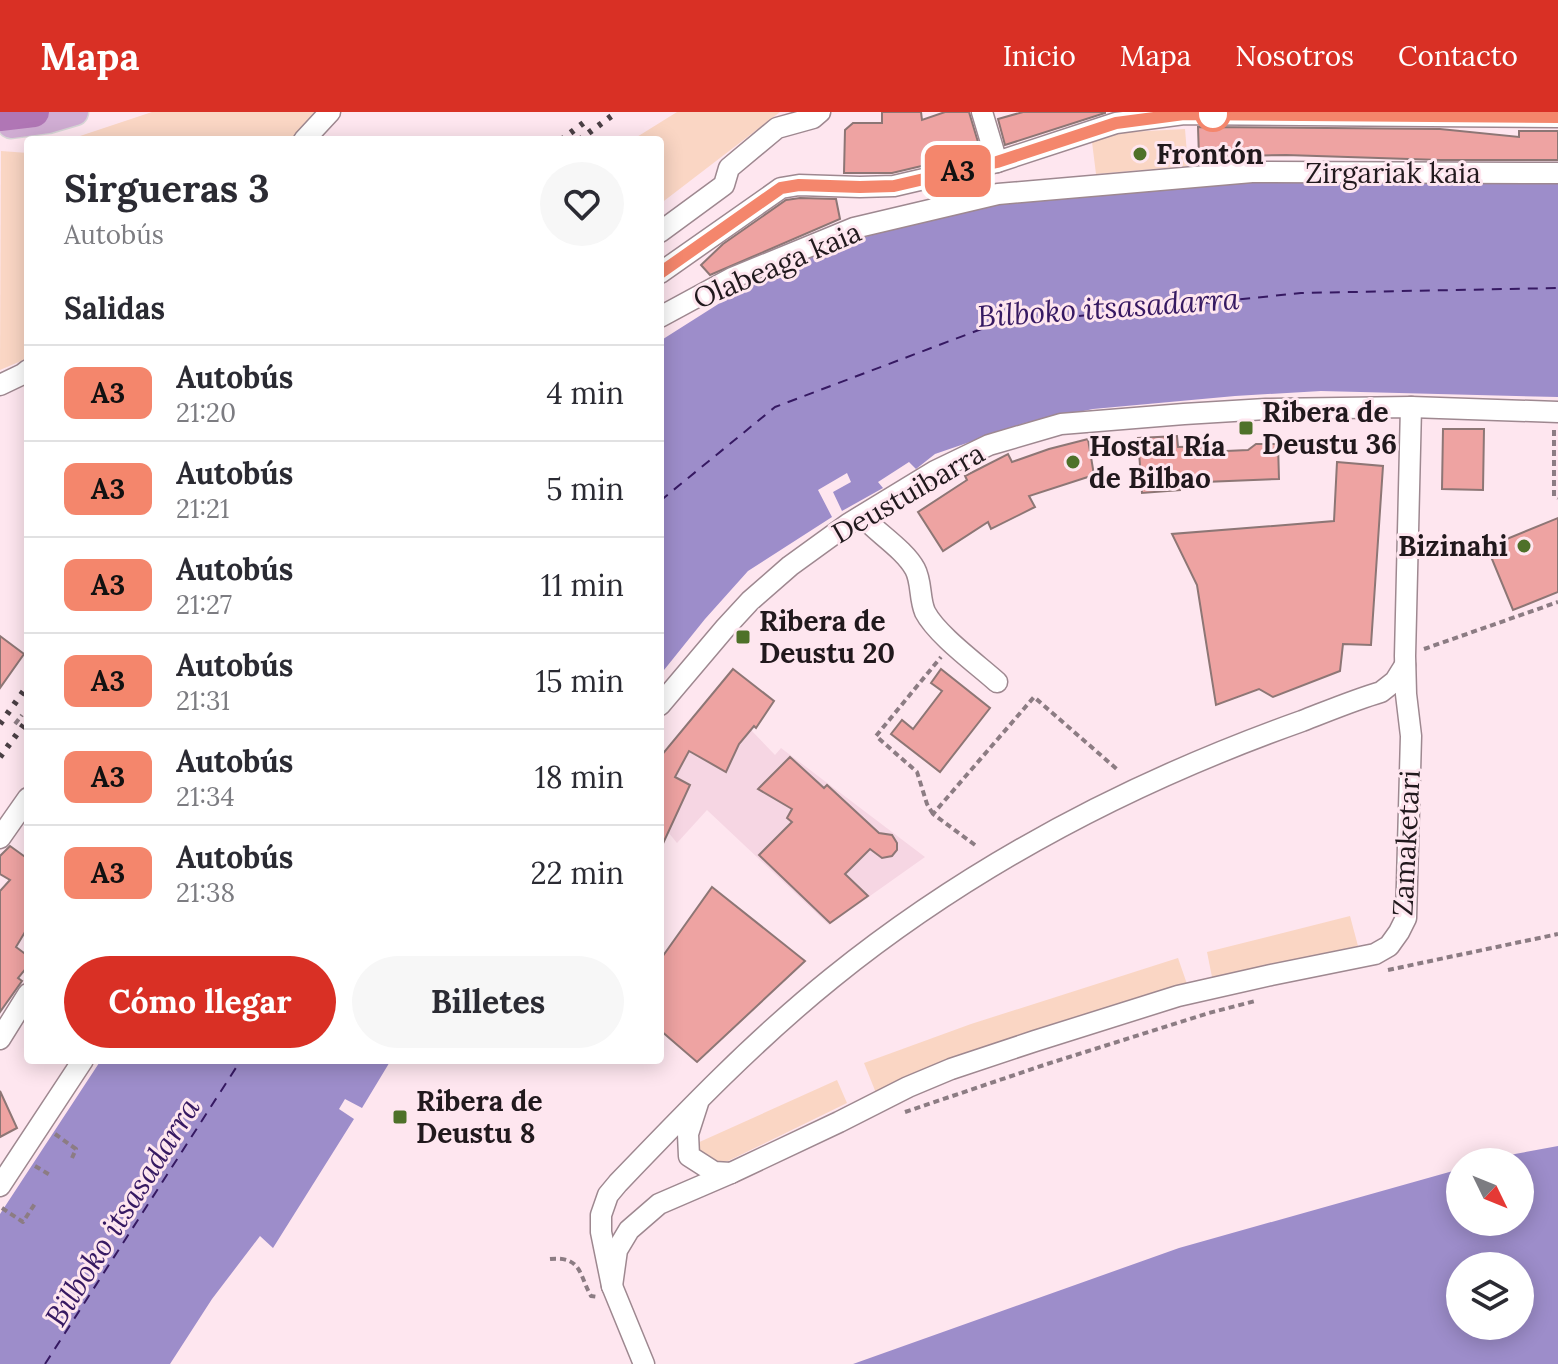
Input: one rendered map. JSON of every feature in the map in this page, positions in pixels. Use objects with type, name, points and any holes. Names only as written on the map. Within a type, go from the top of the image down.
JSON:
[{"type":"highway","points":[[0,116],[34,112]]},
{"type":"main road","points":[[0,127],[48,120],[75,112]]},
{"type":"street","points":[[308,136],[330,112]]},
{"type":"street","points":[[664,229],[724,185],[729,168],[777,128],[813,118],[820,112]]},
{"type":"street","points":[[982,112],[997,162]]},
{"type":"street","points":[[664,270],[781,188],[799,185],[894,186],[997,162],[1116,123],[1178,114],[1558,117]]},
{"type":"street","name":"Zirgariak kaia","points":[[1037,191],[1252,172],[1558,173]]},
{"type":"street","name":"Olabeaga kaia","points":[[664,315],[732,278],[854,228],[998,194],[1037,191]]},
{"type":"street","points":[[0,385],[24,373]]},
{"type":"street","name":"Deustuibarra","points":[[664,700],[750,601],[790,566],[935,471],[989,445],[1061,424],[1258,410],[1411,407],[1556,412]]},
{"type":"street","name":"Zamaketari","points":[[731,1173],[951,1069],[1178,996],[1375,954],[1389,946],[1406,918],[1411,736],[1405,660],[1411,407]]},
{"type":"street","points":[[862,516],[915,569],[925,611],[934,624],[997,682]]},
{"type":"street","points":[[644,1364],[613,1288],[601,1232],[601,1215],[608,1195],[699,1099],[762,1039],[832,978],[950,893],[1017,852],[1136,788],[1258,737],[1381,692],[1395,681],[1405,660]]},
{"type":"street","name":"Zamaketari","points":[[1381,692],[1395,705],[1411,736]]},
{"type":"street","points":[[0,838],[24,804]]},
{"type":"street","points":[[0,1039],[24,1000]]},
{"type":"street","points":[[0,1186],[80,1064]]},
{"type":"street","points":[[699,1099],[688,1134],[689,1156],[714,1172],[731,1173]]},
{"type":"street","points":[[613,1288],[617,1250],[629,1230],[643,1216],[659,1204],[731,1173]]},
{"type":"path","points":[[1556,412],[1554,496],[1558,498]]},
{"type":"path","points":[[1405,660],[1558,602]]},
{"type":"path","points":[[953,643],[876,736],[917,772],[933,814],[975,845]]},
{"type":"path","points":[[933,814],[1034,697],[1119,771]]},
{"type":"path","points":[[15,724],[22,715]]},
{"type":"path","points":[[1376,972],[1558,934]]},
{"type":"path","points":[[902,1114],[1044,1065],[1255,1001]]},
{"type":"path","points":[[53,1133],[76,1149],[72,1158]]},
{"type":"path","points":[[33,1164],[50,1175]]},
{"type":"path","points":[[2,1208],[23,1222],[36,1202]]},
{"type":"path","points":[[550,1259],[565,1260],[580,1269],[591,1296],[596,1298],[613,1288]]},
{"type":"shaded area","points":[[152,112],[315,112],[294,136],[80,136]]},
{"type":"shaded area","points":[[677,112],[780,112],[664,201],[664,136],[638,136]]},
{"type":"shaded area","name":"Frontón","points":[[1185,129],[1188,166],[1096,174],[1092,142],[1110,133]]},
{"type":"shaded area","points":[[1,151],[24,153],[24,360],[0,370]]},
{"type":"shaded area","points":[[751,730],[775,755],[781,748],[925,857],[829,925],[707,810],[677,843],[668,832],[664,752],[673,741],[726,771],[739,744]]},
{"type":"shaded area","points":[[1350,916],[1358,946],[1212,977],[1207,952]]},
{"type":"shaded area","points":[[1178,958],[1187,984],[876,1093],[864,1063],[971,1024]]},
{"type":"shaded area","points":[[837,1080],[847,1103],[728,1161],[712,1165],[701,1157],[695,1144]]},
{"type":"water","name":"Bilboko itsasadarra","points":[[1263,178],[1558,182],[1558,397],[1321,391],[1093,409],[1025,423],[935,454],[916,469],[909,462],[878,482],[883,488],[842,511],[833,492],[851,482],[847,473],[818,490],[832,517],[748,571],[664,670],[664,338],[768,275],[850,241],[1001,201]]},
{"type":"water","name":"Bilboko itsasadarra","points":[[98,1064],[389,1064],[362,1108],[345,1099],[339,1109],[354,1119],[273,1248],[260,1236],[212,1299],[170,1364],[0,1364],[0,1214]]},
{"type":"water","points":[[1558,1146],[1558,1364],[853,1364],[1179,1248],[1446,1173],[1446,1236],[1534,1236],[1534,1150]]},
{"type":"building","points":[[882,112],[921,112],[922,120],[945,112],[969,112],[981,152],[892,173],[844,173],[845,130],[853,123],[882,123]]},
{"type":"building","points":[[1023,112],[1105,113],[1005,145],[998,119]]},
{"type":"building","points":[[1198,127],[1440,129],[1519,137],[1519,131],[1558,131],[1558,160],[1286,155],[1199,157]]},
{"type":"building","points":[[836,199],[840,219],[710,275],[701,265],[723,244],[786,200]]},
{"type":"building","points":[[1443,429],[1484,429],[1483,490],[1442,489]]},
{"type":"building","points":[[1177,436],[1178,447],[1217,446],[1226,451],[1248,450],[1256,444],[1278,444],[1279,479],[1180,483],[1180,490],[1142,493],[1138,438]]},
{"type":"building","points":[[1088,439],[1094,475],[1029,496],[1035,507],[991,529],[988,522],[943,551],[918,512],[967,480],[965,476],[1008,454],[1012,462]]},
{"type":"building","points":[[1337,462],[1383,466],[1371,645],[1343,644],[1340,671],[1273,697],[1259,689],[1216,705],[1197,585],[1172,534],[1334,521]]},
{"type":"building","points":[[1558,518],[1558,592],[1513,610],[1487,547]]},
{"type":"building","points":[[0,636],[24,654],[0,688]]},
{"type":"building","points":[[733,669],[774,701],[756,728],[754,726],[739,744],[726,772],[689,751],[675,777],[690,785],[664,841],[664,752]]},
{"type":"building","points":[[941,669],[990,708],[940,772],[891,734],[902,720],[913,729],[942,691],[931,683]]},
{"type":"building","points":[[790,757],[824,788],[827,785],[879,833],[892,835],[897,843],[897,850],[892,856],[882,858],[870,849],[845,874],[868,896],[830,923],[759,855],[792,822],[787,818],[792,809],[758,789]]},
{"type":"building","points":[[10,846],[24,856],[24,934],[16,947],[24,953],[24,971],[18,978],[22,981],[0,1012],[0,891],[10,880],[0,874],[0,856]]},
{"type":"building","points":[[712,887],[805,961],[697,1062],[664,1033],[664,954]]},
{"type":"building","points":[[0,1091],[17,1128],[0,1137]]},
{"type":"ferry route","points":[[664,498],[775,407],[992,325],[1301,293],[1558,288]]},
{"type":"ferry route","points":[[45,1364],[238,1064]]},
{"type":"railway","points":[[584,136],[617,112]]},
{"type":"railway","points":[[566,136],[586,121]]},
{"type":"railway","points":[[0,724],[24,691]]},
{"type":"railway","points":[[0,757],[24,724]]},
{"type":"bus line","name":"A3","points":[[664,270],[781,188],[799,185],[894,186],[997,162],[1116,123],[1184,114],[1558,117]]},
{"type":"place","name":"Frontón","points":[[1140,154]]},
{"type":"place","name":"Ribera de Deustu 36","points":[[1246,428]]},
{"type":"place","name":"Hostal Ría de Bilbao","points":[[1073,462]]},
{"type":"place","name":"Bizinahi","points":[[1524,546]]},
{"type":"place","name":"Ribera de Deustu 20","points":[[743,637]]},
{"type":"place","name":"Ribera de Deustu 8","points":[[400,1117]]}]
